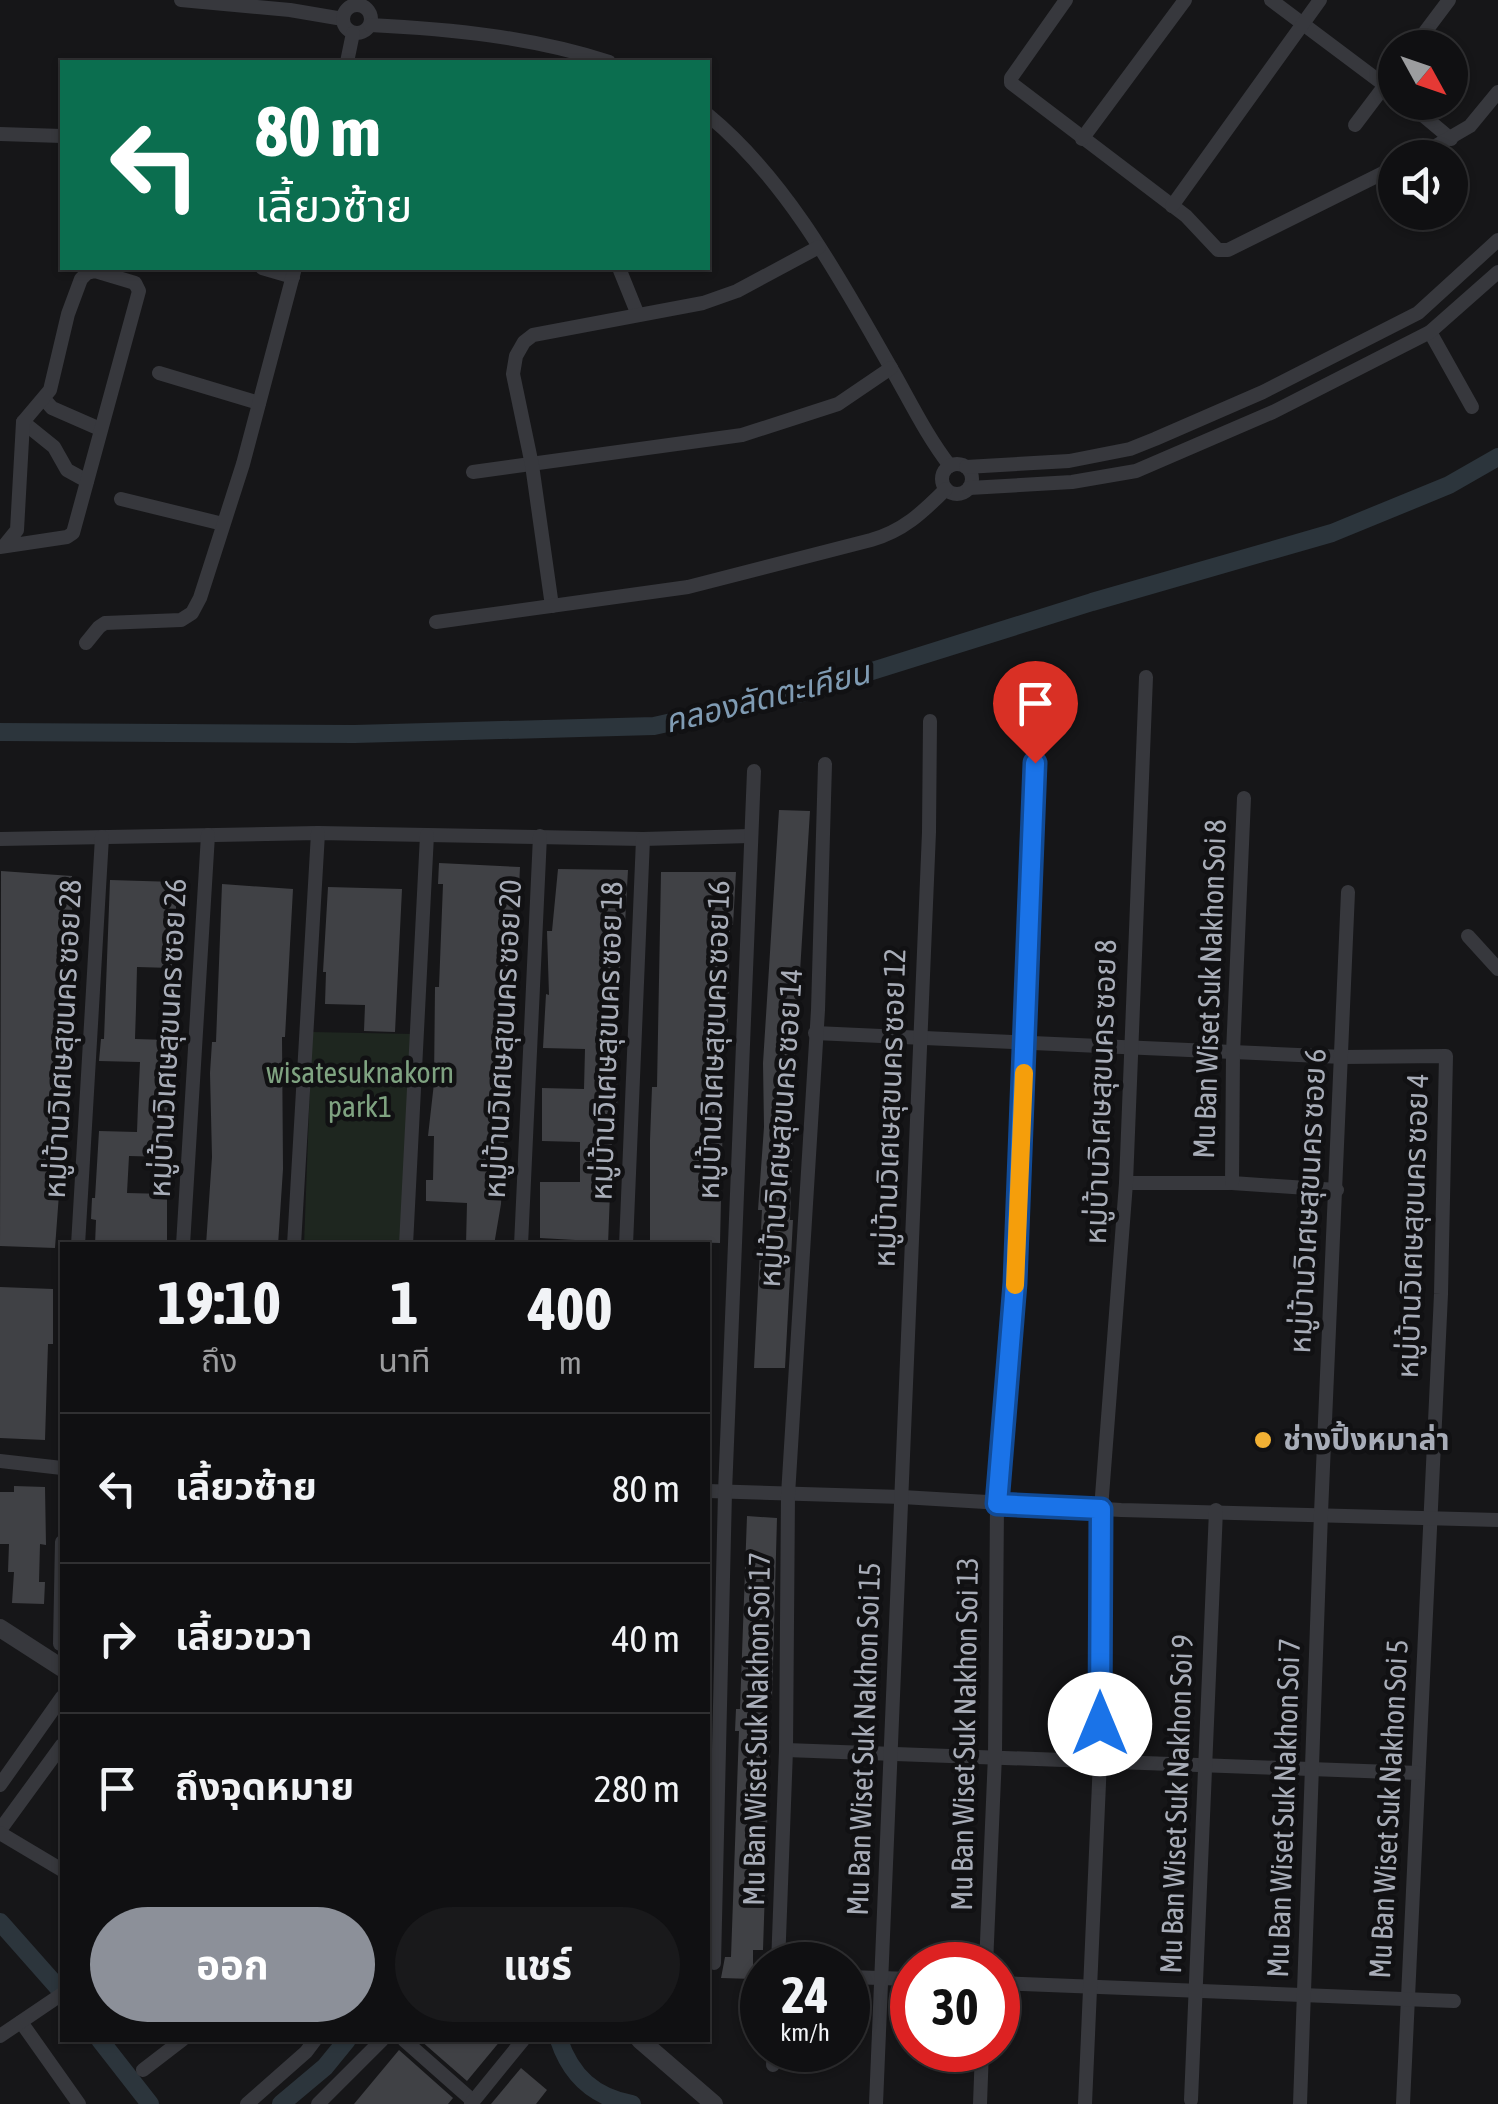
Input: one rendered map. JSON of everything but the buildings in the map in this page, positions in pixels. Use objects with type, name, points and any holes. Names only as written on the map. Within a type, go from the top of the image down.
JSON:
[{"type":"street","points":[[181,0],[343,19]]},
{"type":"street","points":[[1066,0],[1010,78],[1015,88],[1172,206],[1218,250],[1228,250],[1378,175]]},
{"type":"street","points":[[1082,139],[1185,0]]},
{"type":"street","points":[[1271,0],[1378,80]]},
{"type":"street","points":[[1172,206],[1320,0]]},
{"type":"street","points":[[1426,30],[1449,0]]},
{"type":"street","points":[[370,25],[367,9],[355,2],[345,10],[345,28],[353,34],[370,25],[448,29],[513,39],[602,60]]},
{"type":"street","points":[[347,60],[353,34]]},
{"type":"street","points":[[1428,120],[1451,139],[1470,126],[1498,92]]},
{"type":"street","points":[[1355,124],[1378,101]]},
{"type":"street","points":[[710,117],[757,162],[818,247],[929,439],[950,466],[1069,461],[1142,444],[1263,392],[1418,313],[1498,240]]},
{"type":"street","points":[[0,134],[60,136]]},
{"type":"street","points":[[552,606],[532,465],[513,374],[516,356],[524,342],[533,335],[703,302],[737,291],[818,247]]},
{"type":"street","points":[[621,270],[638,315]]},
{"type":"street","points":[[99,271],[135,283],[139,291],[72,535],[2,546],[17,530],[23,422],[50,390],[74,292],[84,275],[99,271]]},
{"type":"street","points":[[86,644],[98,627],[105,624],[181,620],[192,613],[224,524],[294,272]]},
{"type":"street","points":[[946,489],[961,494],[969,488],[1072,482],[1136,470],[1272,412],[1430,332],[1498,272]]},
{"type":"street","points":[[1430,332],[1472,407]]},
{"type":"street","points":[[473,472],[742,435],[838,404],[891,368]]},
{"type":"street","points":[[159,373],[259,402]]},
{"type":"street","points":[[44,399],[52,408],[100,429]]},
{"type":"street","points":[[23,422],[54,447],[67,470],[86,481]]},
{"type":"street","points":[[1117,452],[1123,473]]},
{"type":"street","points":[[1022,485],[1024,463]]},
{"type":"street","points":[[946,489],[942,477],[950,466]]},
{"type":"street","points":[[966,467],[972,477],[969,488]]},
{"type":"street","points":[[436,622],[688,587],[893,534],[913,522],[946,489]]},
{"type":"street","points":[[122,499],[224,524]]},
{"type":"street","name":"หมู่บ้านวิเศษสุขนคร ซอย 8","points":[[1085,2104],[1100,1760],[1101,1509],[1126,1183],[1146,677]]},
{"type":"street","name":"Mu Ban Wiset Suk Nakhon Soi 13","points":[[987,1942],[995,1755],[997,1504],[1015,1283],[1036,692]]},
{"type":"street","name":"หมู่บ้านวิเศษสุขนคร ซอย 12","points":[[902,1497],[929,832],[930,721]]},
{"type":"street","name":"หมู่บ้านวิเศษสุขนคร ซอย 14","points":[[788,1495],[815,1033],[825,764]]},
{"type":"street","name":"หมู่บ้านวิเศษสุขนคร ซอย 16","points":[[714,1963],[725,1492],[754,771]]},
{"type":"street","name":"Mu Ban Wiset Suk Nakhon Soi 8","points":[[1232,1183],[1233,1053],[1244,798]]},
{"type":"street","points":[[0,839],[318,833],[750,836]]},
{"type":"street","points":[[294,1242],[318,833]]},
{"type":"street","name":"หมู่บ้านวิเศษสุขนคร ซอย 26","points":[[184,1242],[208,835]]},
{"type":"street","points":[[406,1242],[427,835]]},
{"type":"street","name":"หมู่บ้านวิเศษสุขนคร ซอย 28","points":[[78,1242],[102,836]]},
{"type":"street","name":"หมู่บ้านวิเศษสุขนคร ซอย 20","points":[[522,1242],[540,836]]},
{"type":"street","name":"หมู่บ้านวิเศษสุขนคร ซอย 18","points":[[626,1242],[643,838]]},
{"type":"street","name":"หมู่บ้านวิเศษสุขนคร ซอย 6","points":[[1321,1513],[1348,892]]},
{"type":"street","points":[[1468,936],[1498,969]]},
{"type":"street","points":[[815,1033],[1343,1057]]},
{"type":"street","name":"หมู่บ้านวิเศษสุขนคร ซอย 4","points":[[1343,1057],[1446,1056],[1441,1294],[1429,1517]]},
{"type":"street","points":[[1126,1183],[1232,1183],[1337,1190]]},
{"type":"street","points":[[0,1461],[60,1468]]},
{"type":"street","points":[[710,1491],[1101,1509],[1498,1520]]},
{"type":"street","name":"Mu Ban Wiset Suk Nakhon Soi 17","points":[[779,1942],[786,1750],[788,1495]]},
{"type":"street","name":"Mu Ban Wiset Suk Nakhon Soi 15","points":[[876,2104],[902,1497]]},
{"type":"street","name":"Mu Ban Wiset Suk Nakhon Soi 9","points":[[1192,2100],[1216,1510]]},
{"type":"street","name":"Mu Ban Wiset Suk Nakhon Soi 7","points":[[1300,2104],[1321,1513]]},
{"type":"street","name":"Mu Ban Wiset Suk Nakhon Soi 5","points":[[1403,2104],[1429,1517]]},
{"type":"street","points":[[0,1628],[60,1667]]},
{"type":"street","points":[[0,1786],[60,1700]]},
{"type":"street","points":[[60,1748],[0,1832],[60,1869]]},
{"type":"street","points":[[786,1750],[1418,1773]]},
{"type":"street","points":[[870,1977],[890,1978]]},
{"type":"street","points":[[1020,1983],[1454,2001]]},
{"type":"street","points":[[0,2036],[60,1995]]},
{"type":"street","points":[[20,2022],[79,2104]]},
{"type":"street","points":[[142,2070],[179,2042]]},
{"type":"street","points":[[318,2104],[380,2042]]},
{"type":"street","points":[[406,2042],[472,2103],[521,2042]]},
{"type":"street","points":[[642,2042],[714,2104]]},
{"type":"street","points":[[246,2104],[310,2046]]},
{"type":"street","points":[[980,2104],[981,2072]]},
{"type":"green space","name":"wisatesuknakorn park1","points":[[312,1032],[413,1034],[404,1242],[304,1242]]},
{"type":"waterway","name":"คลองลัดตะเคียน","points":[[0,732],[354,734],[654,726],[802,693],[1092,602],[1332,533],[1449,485],[1498,457]]},
{"type":"waterway","points":[[0,1922],[60,1990]]},
{"type":"waterway","points":[[102,2042],[150,2104]]},
{"type":"waterway","points":[[281,2104],[325,2067],[345,2042]]},
{"type":"waterway","points":[[560,2042],[570,2064],[586,2083],[606,2096],[632,2104]]},
{"type":"slow traffic","points":[[1015,1285],[1024,1073]]},
{"type":"place","name":"ช่างปิ้งหมาล่า","points":[[1263,1440]]},
{"type":"route","points":[[1035,763],[1015,1283],[997,1504],[1101,1509],[1100,1724]]}]
